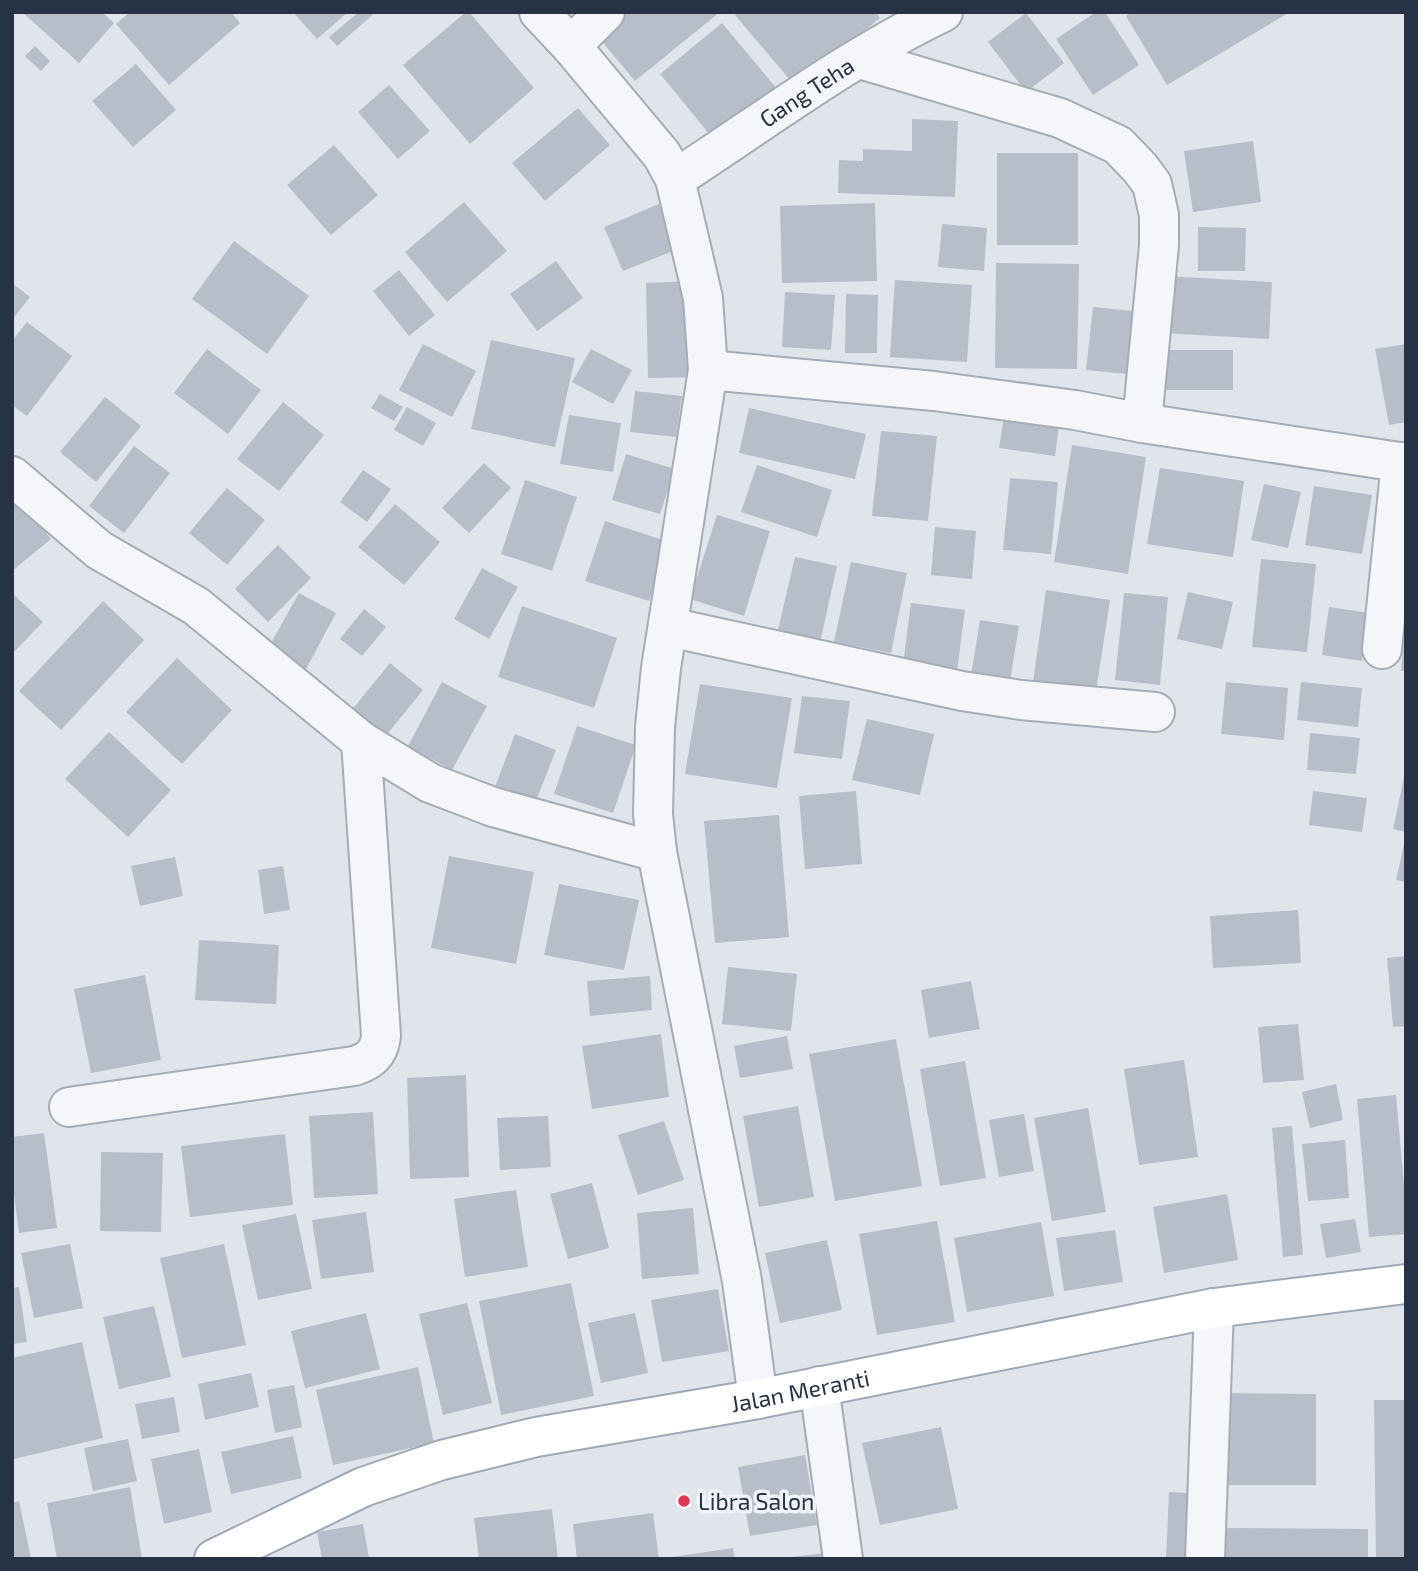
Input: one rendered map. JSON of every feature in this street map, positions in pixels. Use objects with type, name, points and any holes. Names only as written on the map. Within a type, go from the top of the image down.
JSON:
[{"type":"main road","name":"Jalan Meranti","points":[[214,1559],[363,1487],[442,1460],[536,1437],[758,1399],[1214,1308],[1406,1284]]},
{"type":"street","points":[[539,12],[662,155],[675,179],[703,298],[708,370],[661,668],[655,727],[653,814],[657,852],[742,1281],[758,1399]]},
{"type":"street","points":[[571,46],[605,12]]},
{"type":"street","name":"Gang Teha","points":[[675,179],[860,60],[943,12]]},
{"type":"street","points":[[860,60],[1060,118],[1118,145],[1140,168],[1152,184],[1159,215],[1159,245],[1142,423]]},
{"type":"street","points":[[708,370],[934,391],[1075,410],[1142,423],[1404,462],[1382,649]]},
{"type":"street","points":[[12,476],[99,551],[196,606],[360,741],[430,783],[493,807],[657,852]]},
{"type":"street","points":[[668,627],[962,691],[1021,700],[1155,712]]},
{"type":"street","points":[[69,1107],[354,1066],[366,1062],[378,1052],[381,1036],[360,741]]},
{"type":"street","points":[[1205,1559],[1214,1308]]},
{"type":"street","points":[[820,1386],[843,1559]]},
{"type":"building","points":[[22,12],[102,12],[114,23],[79,63]]},
{"type":"building","points":[[130,12],[231,12],[240,23],[169,85],[116,24]]},
{"type":"building","points":[[293,12],[348,12],[317,39]]},
{"type":"building","points":[[359,12],[376,12],[337,46],[329,37]]},
{"type":"building","points":[[469,12],[534,88],[470,144],[403,65]]},
{"type":"building","points":[[618,12],[720,12],[635,81],[594,32]]},
{"type":"building","points":[[738,12],[876,12],[880,18],[796,87],[735,15]]},
{"type":"building","points":[[1096,12],[1105,12],[1139,65],[1093,95],[1056,39]]},
{"type":"building","points":[[1132,12],[1290,12],[1167,85],[1126,16]]},
{"type":"building","points":[[1026,13],[1064,63],[1026,92],[988,42]]},
{"type":"building","points":[[722,23],[778,90],[716,142],[660,74]]},
{"type":"building","points":[[35,46],[50,61],[41,71],[25,56]]},
{"type":"building","points":[[136,64],[176,110],[133,147],[92,101]]},
{"type":"building","points":[[389,85],[430,131],[398,159],[358,112]]},
{"type":"building","points":[[578,108],[610,145],[545,201],[512,163]]},
{"type":"building","points":[[912,119],[958,121],[955,197],[838,193],[839,160],[863,161],[863,149],[912,151]]},
{"type":"building","points":[[1253,141],[1261,202],[1193,212],[1184,151]]},
{"type":"building","points":[[334,145],[378,195],[331,235],[287,185]]},
{"type":"building","points":[[997,153],[1078,153],[1078,245],[997,245]]},
{"type":"building","points":[[464,202],[507,251],[447,302],[405,252]]},
{"type":"building","points":[[875,203],[877,281],[782,283],[780,206]]},
{"type":"building","points":[[659,204],[678,249],[623,271],[604,227]]},
{"type":"building","points":[[942,224],[987,228],[984,271],[938,267]]},
{"type":"building","points":[[1198,227],[1246,228],[1245,271],[1198,271]]},
{"type":"building","points":[[234,241],[309,296],[267,354],[192,299]]},
{"type":"building","points":[[556,261],[583,298],[537,331],[510,294]]},
{"type":"building","points":[[996,263],[1079,264],[1077,369],[995,368]]},
{"type":"building","points":[[399,270],[435,315],[409,336],[373,291]]},
{"type":"building","points":[[1165,276],[1272,282],[1269,339],[1162,333]]},
{"type":"building","points":[[895,280],[972,285],[967,362],[890,357]]},
{"type":"building","points":[[695,281],[696,377],[648,378],[646,283]]},
{"type":"building","points":[[12,283],[30,297],[12,320]]},
{"type":"building","points":[[785,292],[835,295],[831,350],[782,347]]},
{"type":"building","points":[[846,294],[878,295],[877,353],[845,353]]},
{"type":"building","points":[[1093,307],[1144,312],[1137,375],[1086,370]]},
{"type":"building","points":[[27,322],[72,356],[27,416],[12,405],[12,341]]},
{"type":"building","points":[[491,340],[575,358],[555,447],[471,429]]},
{"type":"building","points":[[423,344],[476,371],[452,417],[399,390]]},
{"type":"building","points":[[1406,344],[1406,422],[1389,425],[1375,349]]},
{"type":"building","points":[[207,349],[261,390],[228,434],[174,393]]},
{"type":"building","points":[[591,349],[632,370],[613,404],[572,382]]},
{"type":"building","points":[[1162,350],[1233,350],[1233,390],[1162,390]]},
{"type":"building","points":[[635,391],[682,396],[676,437],[630,432]]},
{"type":"building","points":[[380,394],[403,407],[394,421],[371,408]]},
{"type":"building","points":[[105,397],[141,426],[96,482],[60,452]]},
{"type":"building","points":[[283,402],[324,435],[279,491],[237,459]]},
{"type":"building","points":[[1006,404],[1061,411],[1055,456],[999,448]]},
{"type":"building","points":[[407,407],[436,423],[423,446],[394,430]]},
{"type":"building","points":[[749,408],[866,434],[855,479],[739,453]]},
{"type":"building","points":[[569,415],[621,423],[613,472],[560,464]]},
{"type":"building","points":[[881,431],[937,436],[928,521],[872,516]]},
{"type":"building","points":[[1072,445],[1146,457],[1128,574],[1054,562]]},
{"type":"building","points":[[134,446],[170,473],[124,533],[89,506]]},
{"type":"building","points":[[626,454],[675,469],[660,514],[612,500]]},
{"type":"building","points":[[484,463],[511,488],[469,533],[442,508]]},
{"type":"building","points":[[757,465],[832,490],[817,537],[741,512]]},
{"type":"building","points":[[1160,468],[1244,481],[1233,557],[1147,544]]},
{"type":"building","points":[[363,470],[391,489],[367,522],[340,502]]},
{"type":"building","points":[[1010,478],[1058,482],[1051,554],[1003,550]]},
{"type":"building","points":[[525,480],[577,497],[552,571],[501,554]]},
{"type":"building","points":[[1264,484],[1301,492],[1288,548],[1251,540]]},
{"type":"building","points":[[1314,486],[1372,495],[1362,554],[1305,545]]},
{"type":"building","points":[[227,488],[265,520],[227,565],[189,533]]},
{"type":"building","points":[[16,497],[51,539],[12,571],[12,501]]},
{"type":"building","points":[[395,504],[440,542],[404,585],[358,547]]},
{"type":"building","points":[[717,515],[770,531],[744,616],[690,599]]},
{"type":"building","points":[[605,521],[669,542],[649,601],[585,581]]},
{"type":"building","points":[[935,527],[976,531],[972,579],[931,575]]},
{"type":"building","points":[[278,545],[311,578],[268,622],[235,589]]},
{"type":"building","points":[[795,557],[837,566],[819,647],[776,638]]},
{"type":"building","points":[[1261,559],[1316,564],[1307,652],[1252,647]]},
{"type":"building","points":[[851,562],[907,573],[891,653],[834,642]]},
{"type":"building","points":[[482,568],[518,587],[489,639],[454,619]]},
{"type":"building","points":[[1046,590],[1110,600],[1096,692],[1033,682]]},
{"type":"building","points":[[1188,592],[1233,602],[1222,649],[1177,639]]},
{"type":"building","points":[[12,593],[43,622],[12,654]]},
{"type":"building","points":[[299,593],[336,613],[304,673],[266,652]]},
{"type":"building","points":[[1124,593],[1168,597],[1160,685],[1115,680]]},
{"type":"building","points":[[103,601],[144,640],[61,730],[19,691]]},
{"type":"building","points":[[911,603],[965,610],[956,679],[902,672]]},
{"type":"building","points":[[522,606],[617,638],[594,708],[498,677]]},
{"type":"building","points":[[1329,607],[1370,613],[1362,661],[1322,655]]},
{"type":"building","points":[[364,609],[386,627],[362,656],[340,639]]},
{"type":"building","points":[[980,620],[1019,626],[1008,693],[969,688]]},
{"type":"building","points":[[1404,640],[1406,671],[1401,671]]},
{"type":"building","points":[[177,658],[232,710],[182,764],[126,712]]},
{"type":"building","points":[[390,663],[423,690],[384,738],[351,711]]},
{"type":"building","points":[[442,682],[487,706],[452,770],[408,746]]},
{"type":"building","points":[[1226,682],[1288,688],[1284,740],[1221,734]]},
{"type":"building","points":[[1301,682],[1362,688],[1358,727],[1297,720]]},
{"type":"building","points":[[700,684],[792,698],[777,788],[685,774]]},
{"type":"building","points":[[802,696],[850,701],[842,759],[794,753]]},
{"type":"building","points":[[867,719],[934,734],[920,795],[852,780]]},
{"type":"building","points":[[577,726],[636,745],[613,813],[554,794]]},
{"type":"building","points":[[109,732],[171,790],[128,837],[65,779]]},
{"type":"building","points":[[1310,733],[1360,738],[1356,774],[1307,770]]},
{"type":"building","points":[[515,734],[556,750],[536,801],[495,787]]},
{"type":"building","points":[[1406,772],[1406,832],[1393,829]]},
{"type":"building","points":[[856,791],[862,864],[805,869],[799,796]]},
{"type":"building","points":[[1313,791],[1367,798],[1362,832],[1309,825]]},
{"type":"building","points":[[779,815],[789,937],[715,943],[704,821]]},
{"type":"building","points":[[1406,840],[1406,882],[1396,880]]},
{"type":"building","points":[[449,856],[534,872],[516,964],[431,948]]},
{"type":"building","points":[[175,857],[183,896],[140,906],[131,866]]},
{"type":"building","points":[[283,866],[290,910],[264,914],[258,870]]},
{"type":"building","points":[[559,884],[639,900],[624,970],[544,955]]},
{"type":"building","points":[[1298,910],[1301,963],[1213,968],[1210,916]]},
{"type":"building","points":[[199,940],[279,945],[276,1004],[195,1000]]},
{"type":"building","points":[[1406,956],[1406,1026],[1393,1027],[1387,958]]},
{"type":"building","points":[[728,967],[797,974],[791,1031],[722,1024]]},
{"type":"building","points":[[145,975],[161,1060],[91,1073],[74,989]]},
{"type":"building","points":[[650,976],[652,1010],[590,1016],[587,981]]},
{"type":"building","points":[[971,981],[980,1029],[929,1038],[921,990]]},
{"type":"building","points":[[1298,1024],[1304,1080],[1263,1083],[1258,1027]]},
{"type":"building","points":[[661,1034],[669,1097],[592,1109],[582,1046]]},
{"type":"building","points":[[787,1036],[793,1069],[740,1078],[734,1046]]},
{"type":"building","points":[[896,1039],[922,1186],[835,1201],[809,1054]]},
{"type":"building","points":[[1184,1060],[1198,1157],[1139,1165],[1124,1069]]},
{"type":"building","points":[[965,1061],[986,1178],[940,1186],[920,1069]]},
{"type":"building","points":[[466,1075],[469,1177],[410,1179],[407,1078]]},
{"type":"building","points":[[1336,1084],[1343,1120],[1310,1128],[1302,1092]]},
{"type":"building","points":[[1396,1095],[1406,1234],[1369,1237],[1357,1099]]},
{"type":"building","points":[[798,1106],[814,1197],[759,1207],[743,1116]]},
{"type":"building","points":[[1088,1108],[1106,1212],[1052,1221],[1034,1118]]},
{"type":"building","points":[[373,1112],[378,1194],[314,1198],[309,1116]]},
{"type":"building","points":[[1024,1114],[1034,1171],[999,1177],[989,1120]]},
{"type":"building","points":[[548,1116],[551,1167],[500,1170],[497,1118]]},
{"type":"building","points":[[664,1121],[684,1180],[638,1195],[618,1135]]},
{"type":"building","points":[[1292,1126],[1303,1255],[1283,1257],[1272,1128]]},
{"type":"building","points":[[44,1133],[57,1228],[19,1233],[12,1180],[12,1137]]},
{"type":"building","points":[[285,1134],[293,1205],[190,1217],[181,1146]]},
{"type":"building","points":[[1345,1140],[1349,1198],[1308,1201],[1302,1144]]},
{"type":"building","points":[[101,1152],[163,1153],[161,1232],[100,1231]]},
{"type":"building","points":[[592,1183],[609,1248],[568,1259],[550,1194]]},
{"type":"building","points":[[516,1190],[528,1267],[465,1277],[454,1199]]},
{"type":"building","points":[[1227,1194],[1238,1260],[1164,1273],[1153,1207]]},
{"type":"building","points":[[693,1208],[699,1274],[642,1279],[637,1213]]},
{"type":"building","points":[[366,1212],[374,1272],[321,1279],[312,1220]]},
{"type":"building","points":[[296,1214],[312,1289],[258,1300],[242,1225]]},
{"type":"building","points":[[1355,1219],[1361,1252],[1326,1258],[1320,1224]]},
{"type":"building","points":[[937,1221],[955,1322],[877,1335],[859,1234]]},
{"type":"building","points":[[1041,1222],[1054,1296],[967,1312],[954,1238]]},
{"type":"building","points":[[1115,1230],[1123,1282],[1064,1291],[1056,1238]]},
{"type":"building","points":[[827,1240],[842,1310],[780,1323],[765,1253]]},
{"type":"building","points":[[70,1244],[83,1308],[34,1318],[21,1253]]},
{"type":"building","points":[[224,1244],[246,1345],[182,1358],[160,1258]]},
{"type":"building","points":[[571,1283],[594,1396],[501,1415],[479,1301]]},
{"type":"building","points":[[19,1287],[27,1342],[12,1344],[12,1288]]},
{"type":"building","points":[[718,1289],[729,1351],[662,1362],[651,1300]]},
{"type":"building","points":[[467,1303],[492,1403],[443,1415],[419,1314]]},
{"type":"building","points":[[154,1306],[171,1377],[119,1389],[103,1317]]},
{"type":"building","points":[[366,1313],[380,1369],[305,1388],[291,1331]]},
{"type":"building","points":[[635,1313],[648,1373],[601,1383],[588,1323]]},
{"type":"building","points":[[82,1342],[103,1438],[14,1459],[12,1358]]},
{"type":"building","points":[[418,1367],[434,1443],[333,1465],[316,1390]]},
{"type":"building","points":[[251,1373],[259,1407],[205,1420],[198,1384]]},
{"type":"building","points":[[294,1385],[302,1427],[275,1433],[267,1390]]},
{"type":"building","points":[[1213,1393],[1316,1394],[1316,1485],[1213,1485]]},
{"type":"building","points":[[174,1397],[180,1432],[142,1439],[135,1404]]},
{"type":"building","points":[[1374,1400],[1406,1400],[1406,1559],[1376,1559]]},
{"type":"building","points":[[941,1427],[958,1509],[880,1525],[862,1443]]},
{"type":"building","points":[[293,1436],[302,1478],[231,1494],[221,1452]]},
{"type":"building","points":[[128,1439],[137,1481],[93,1491],[84,1448]]},
{"type":"building","points":[[199,1449],[212,1512],[164,1524],[151,1459]]},
{"type":"building","points":[[805,1455],[817,1525],[750,1536],[738,1467]]},
{"type":"building","points":[[130,1487],[142,1559],[57,1559],[47,1503]]},
{"type":"building","points":[[1169,1492],[1206,1494],[1202,1559],[1166,1559]]},
{"type":"building","points":[[19,1501],[31,1558],[12,1559],[12,1503]]},
{"type":"building","points":[[552,1509],[558,1559],[479,1559],[474,1518]]},
{"type":"building","points":[[653,1513],[659,1559],[577,1559],[573,1524]]},
{"type":"building","points":[[363,1524],[369,1559],[322,1559],[317,1532]]},
{"type":"building","points":[[1224,1528],[1368,1529],[1368,1559],[1224,1559]]},
{"type":"building","points":[[733,1548],[735,1559],[672,1559],[672,1557]]},
{"type":"building","points":[[824,1553],[825,1559],[792,1559],[792,1557]]},
{"type":"place","name":"Libra Salon","points":[[684,1501]]}]
